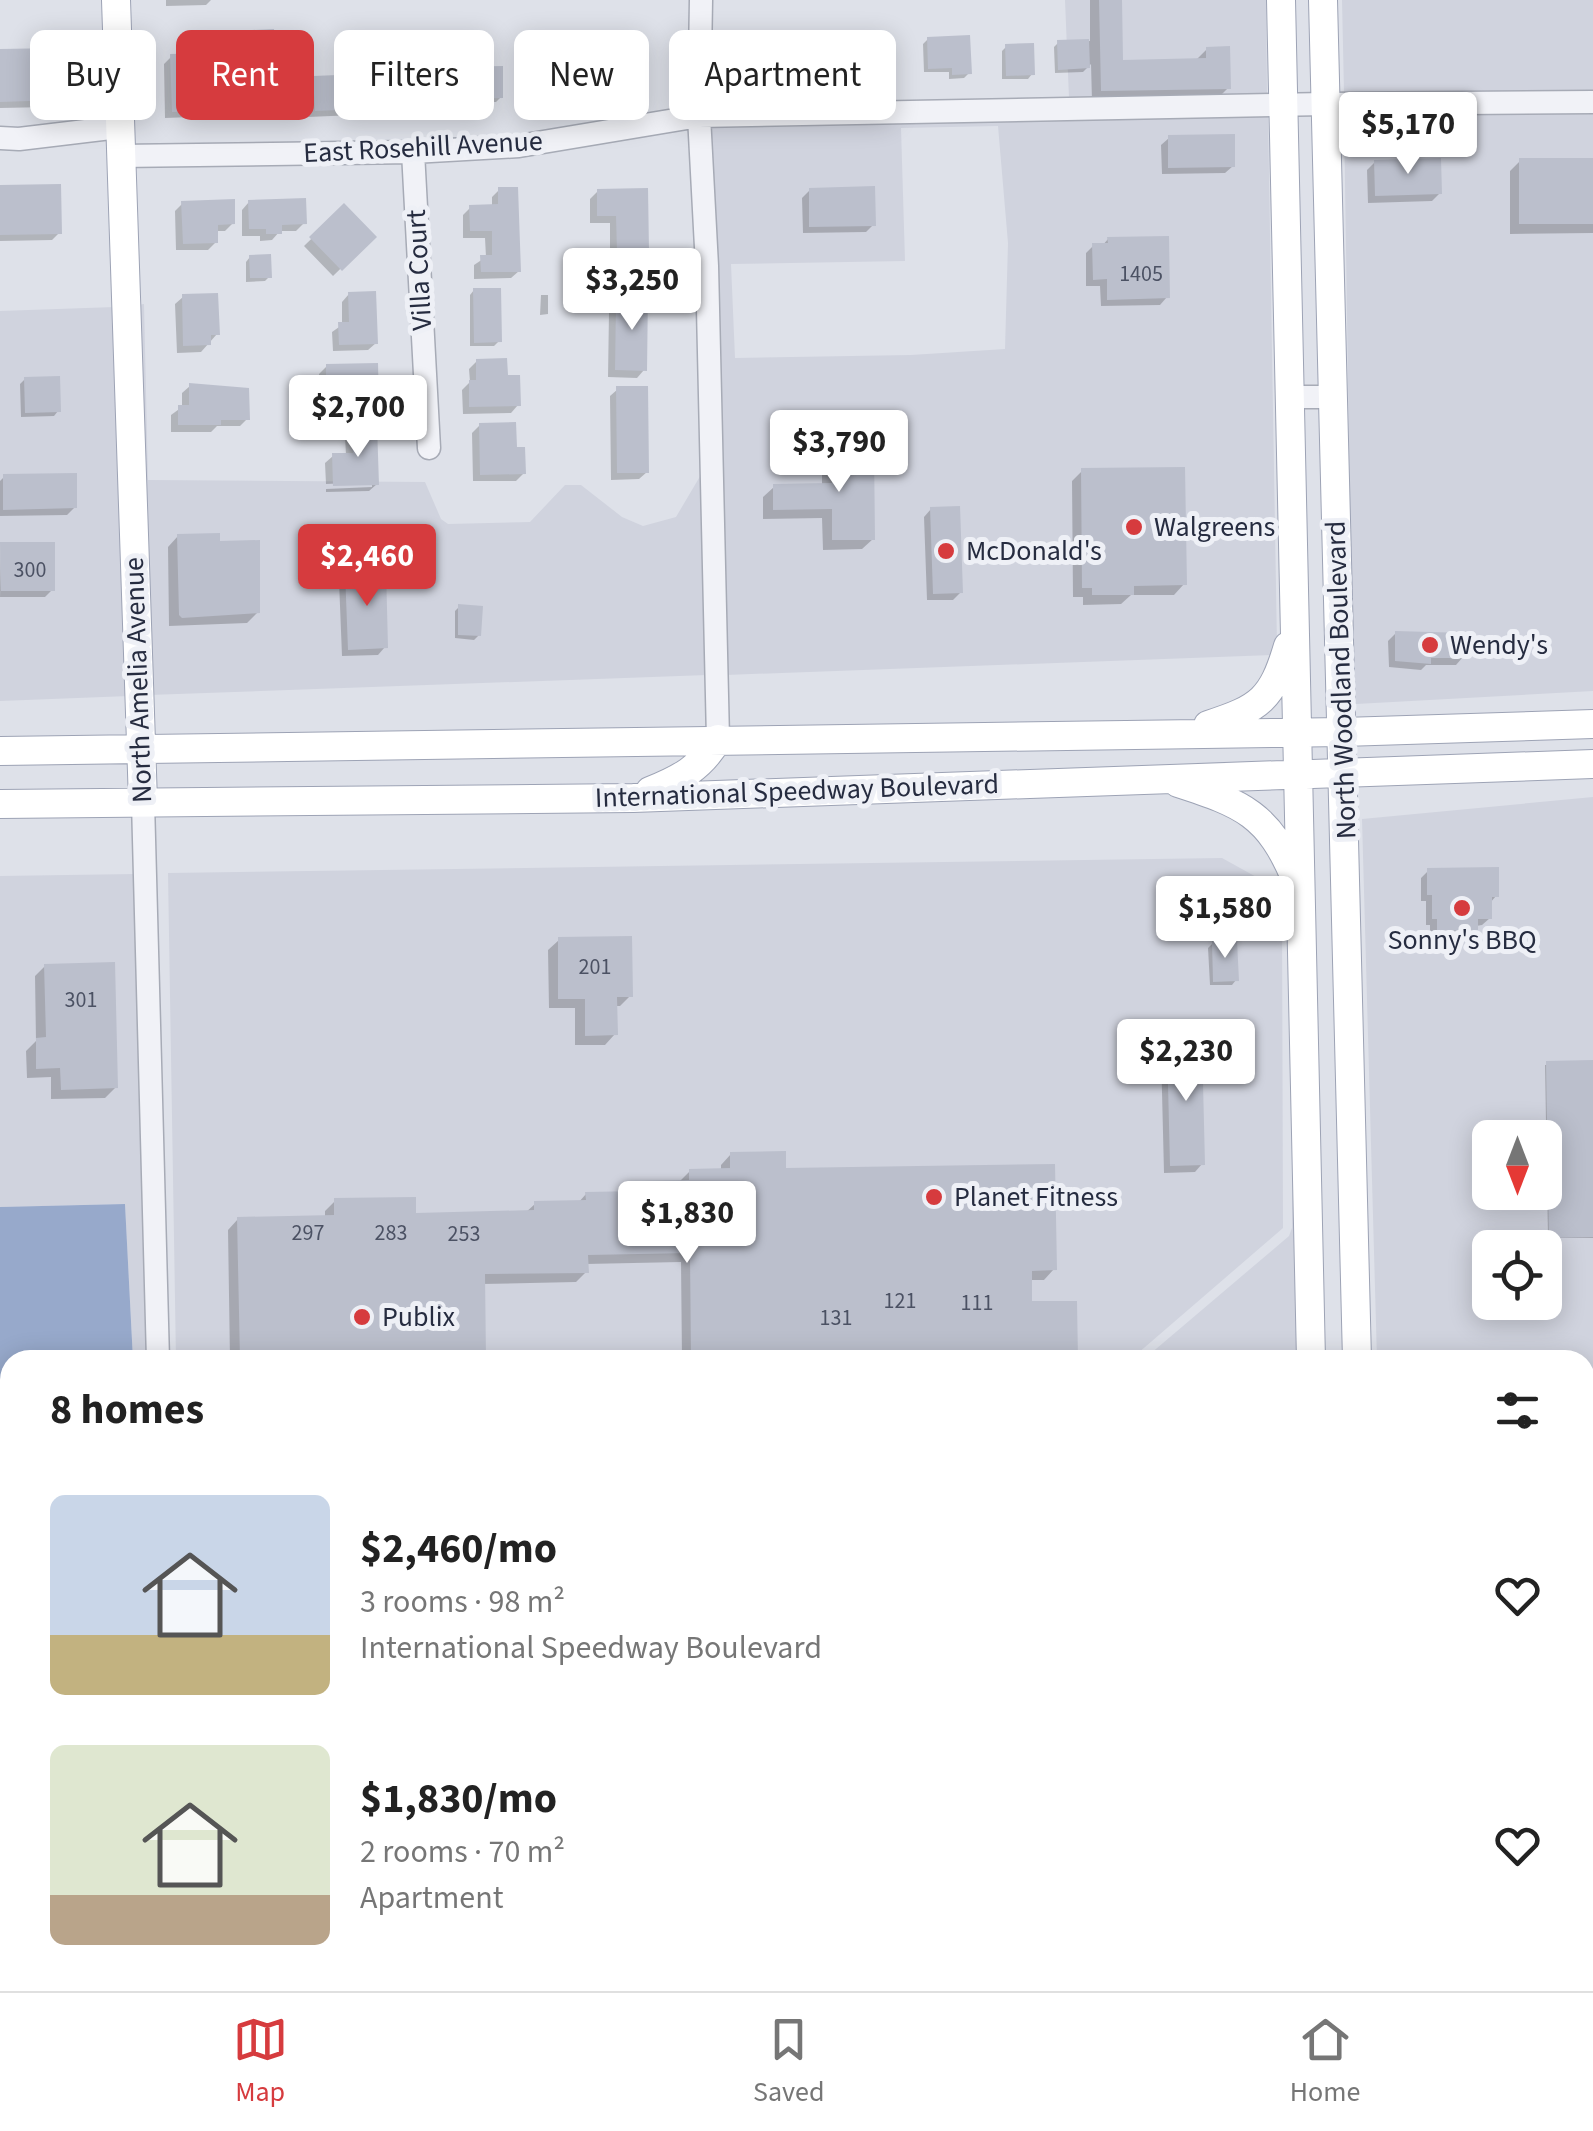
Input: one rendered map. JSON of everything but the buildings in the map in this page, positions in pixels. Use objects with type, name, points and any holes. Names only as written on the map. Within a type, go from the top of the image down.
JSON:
[{"type":"main road","name":"North Amelia Avenue","points":[[116,0],[143,802]]},
{"type":"main road","name":"North Woodland Boulevard","points":[[1282,0],[1311,1350]]},
{"type":"main road","name":"North Woodland Boulevard","points":[[1323,0],[1356,1350]]},
{"type":"main road","points":[[1186,732],[1249,712],[1263,702],[1278,680],[1294,626]]},
{"type":"main road","name":"International Speedway Boulevard","points":[[0,752],[1343,732],[1593,724]]},
{"type":"main road","points":[[1523,727],[1523,766]]},
{"type":"main road","points":[[633,798],[683,778],[706,760],[718,739]]},
{"type":"main road","name":"International Speedway Boulevard","points":[[0,804],[633,798],[1593,764]]},
{"type":"main road","points":[[1162,778],[1232,800],[1256,817],[1283,848],[1302,895]]},
{"type":"main road","points":[[1310,1276],[1336,1307],[1352,1350]]},
{"type":"street","points":[[701,0],[701,30]]},
{"type":"street","name":"East Rosehill Avenue","points":[[896,112],[1593,102]]},
{"type":"street","name":"East Rosehill Avenue","points":[[120,156],[412,152],[519,146],[676,120]]},
{"type":"street","points":[[700,120],[718,739]]},
{"type":"street","points":[[0,138],[119,127]]},
{"type":"street","name":"Villa Court","points":[[412,152],[428,448]]},
{"type":"street","points":[[1291,397],[1334,397]]},
{"type":"street","name":"North Amelia Avenue","points":[[143,802],[158,1350]]},
{"type":"shaded area","points":[[1065,0],[1266,0],[1267,94],[1069,98]]},
{"type":"shaded area","points":[[1342,0],[1593,0],[1593,91],[1344,92]]},
{"type":"shaded area","points":[[1593,113],[1593,691],[1356,704],[1344,115]]},
{"type":"shaded area","points":[[1268,116],[1275,655],[726,675],[710,128]],"holes":[[[998,126],[1008,243],[1005,349],[735,358],[731,264],[905,261],[901,128]]]},
{"type":"shaded area","points":[[144,304],[148,480],[425,482],[441,519],[448,524],[530,522],[565,485],[581,485],[622,517],[643,526],[676,517],[702,473],[707,675],[149,695],[135,305]]},
{"type":"shaded area","points":[[115,307],[129,696],[0,701],[0,311]]},
{"type":"shaded area","points":[[1593,797],[1593,1350],[1377,1350],[1362,819]]},
{"type":"shaded area","points":[[1222,858],[1260,879],[1282,911],[1283,1228],[1142,1350],[176,1350],[168,873]]},
{"type":"shaded area","points":[[135,874],[147,1350],[132,1350],[125,1204],[0,1207],[0,876]]},
{"type":"shaded area","points":[[1292,1171],[1297,1350],[1155,1350],[1289,1236]]},
{"type":"water","points":[[125,1204],[132,1350],[0,1350],[0,1207]]},
{"type":"place","name":"Walgreens","points":[[1134,527]]},
{"type":"place","name":"McDonald's","points":[[946,551]]},
{"type":"place","name":"Wendy's","points":[[1430,645]]},
{"type":"place","name":"Sonny's BBQ","points":[[1462,908]]},
{"type":"place","name":"Planet Fitness","points":[[934,1197]]},
{"type":"place","name":"Publix","points":[[362,1317]]}]
